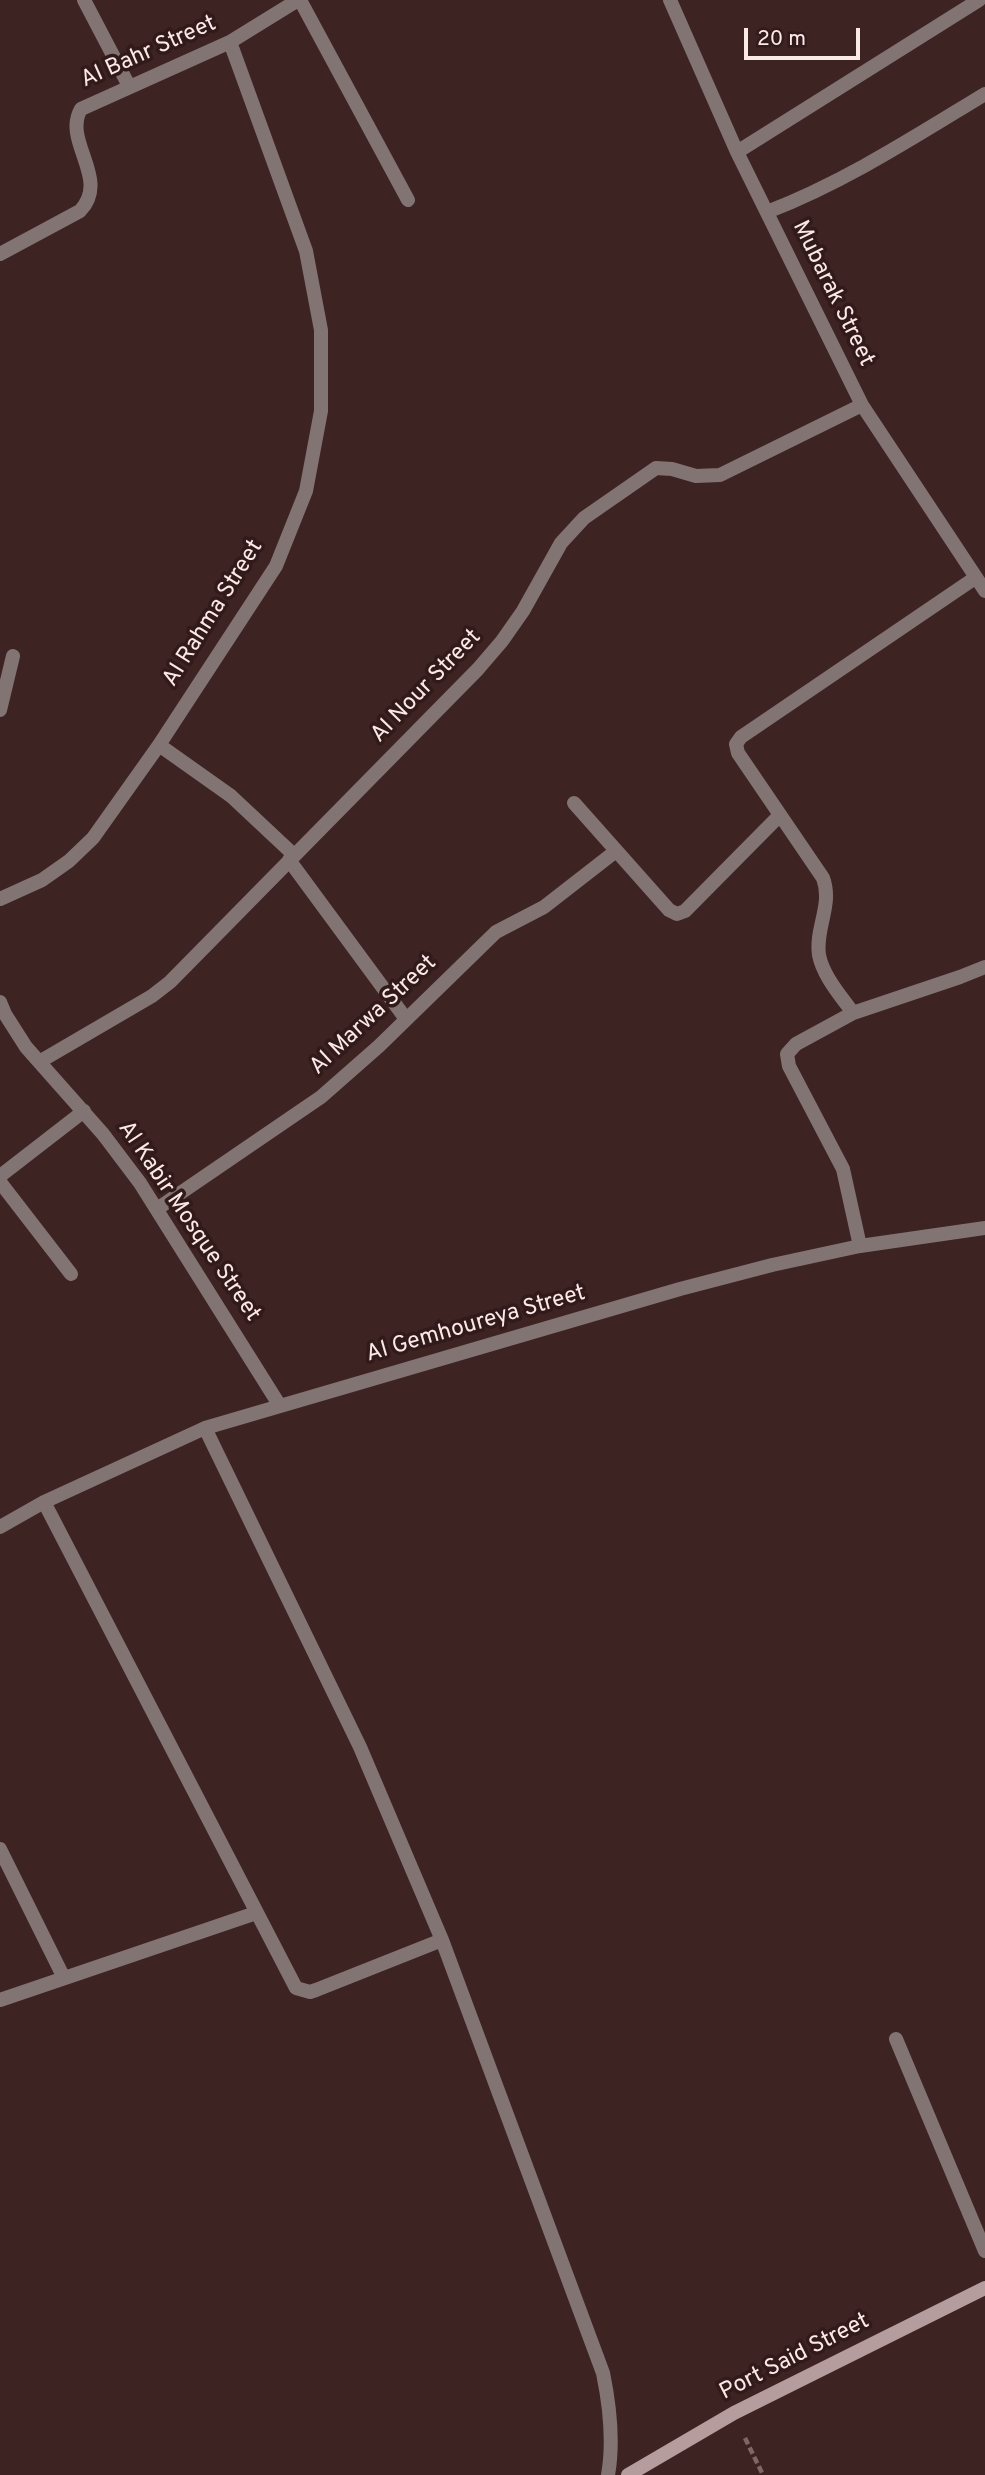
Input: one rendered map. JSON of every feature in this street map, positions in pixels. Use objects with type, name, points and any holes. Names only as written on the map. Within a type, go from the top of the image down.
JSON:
[{"type":"street","points":[[84,0],[129,86]]},
{"type":"street","points":[[299,0],[408,200]]},
{"type":"street","name":"Al Bahr Street","points":[[0,254],[80,211],[86,205],[91,188],[76,128],[77,115],[86,105],[230,42],[299,0]]},
{"type":"street","points":[[737,152],[979,0]]},
{"type":"street","name":"Mubarak Street","points":[[673,1],[737,152],[862,405],[985,591]]},
{"type":"street","name":"Al Rahma Street","points":[[0,899],[42,880],[69,861],[93,838],[159,745],[275,566],[306,491],[321,411],[321,330],[306,251],[230,42]]},
{"type":"street","points":[[767,212],[803,198],[867,166],[985,94]]},
{"type":"street","name":"Al Nour Street","points":[[39,1062],[152,996],[170,982],[478,669],[523,611],[561,543],[584,518],[656,468],[672,469],[696,476],[720,475],[862,405]]},
{"type":"street","points":[[853,1013],[821,962],[818,944],[828,898],[823,878],[738,753],[738,741],[975,578]]},
{"type":"street","points":[[0,710],[13,656]]},
{"type":"street","points":[[159,745],[231,796],[291,858],[406,1019]]},
{"type":"street","points":[[574,803],[669,910],[681,914],[780,815]]},
{"type":"street","name":"Al Marwa Street","points":[[157,1209],[321,1097],[351,1072],[496,932],[544,907],[616,851]]},
{"type":"street","points":[[860,1246],[843,1170],[786,1060],[790,1048],[853,1013],[985,967]]},
{"type":"street","name":"Al Kabir Mosque Street","points":[[0,1002],[15,1031],[84,1111],[157,1209],[280,1406]]},
{"type":"street","points":[[0,1176],[84,1111]]},
{"type":"street","points":[[0,1182],[71,1274]]},
{"type":"street","name":"Al Gemhoureya Street","points":[[0,1527],[44,1502],[205,1428],[680,1289],[772,1265],[860,1246],[985,1228]]},
{"type":"street","points":[[205,1428],[360,1747],[442,1940],[603,2373],[611,2431],[608,2475]]},
{"type":"street","points":[[44,1502],[292,1982],[302,1991],[316,1990],[442,1940]]},
{"type":"street","points":[[0,1849],[64,1978]]},
{"type":"street","points":[[0,2000],[256,1913]]},
{"type":"street","points":[[896,2039],[985,2250]]},
{"type":"street","name":"Port Said Street","points":[[628,2475],[734,2413],[985,2288]]},
{"type":"path","points":[[734,2413],[763,2475]]}]
